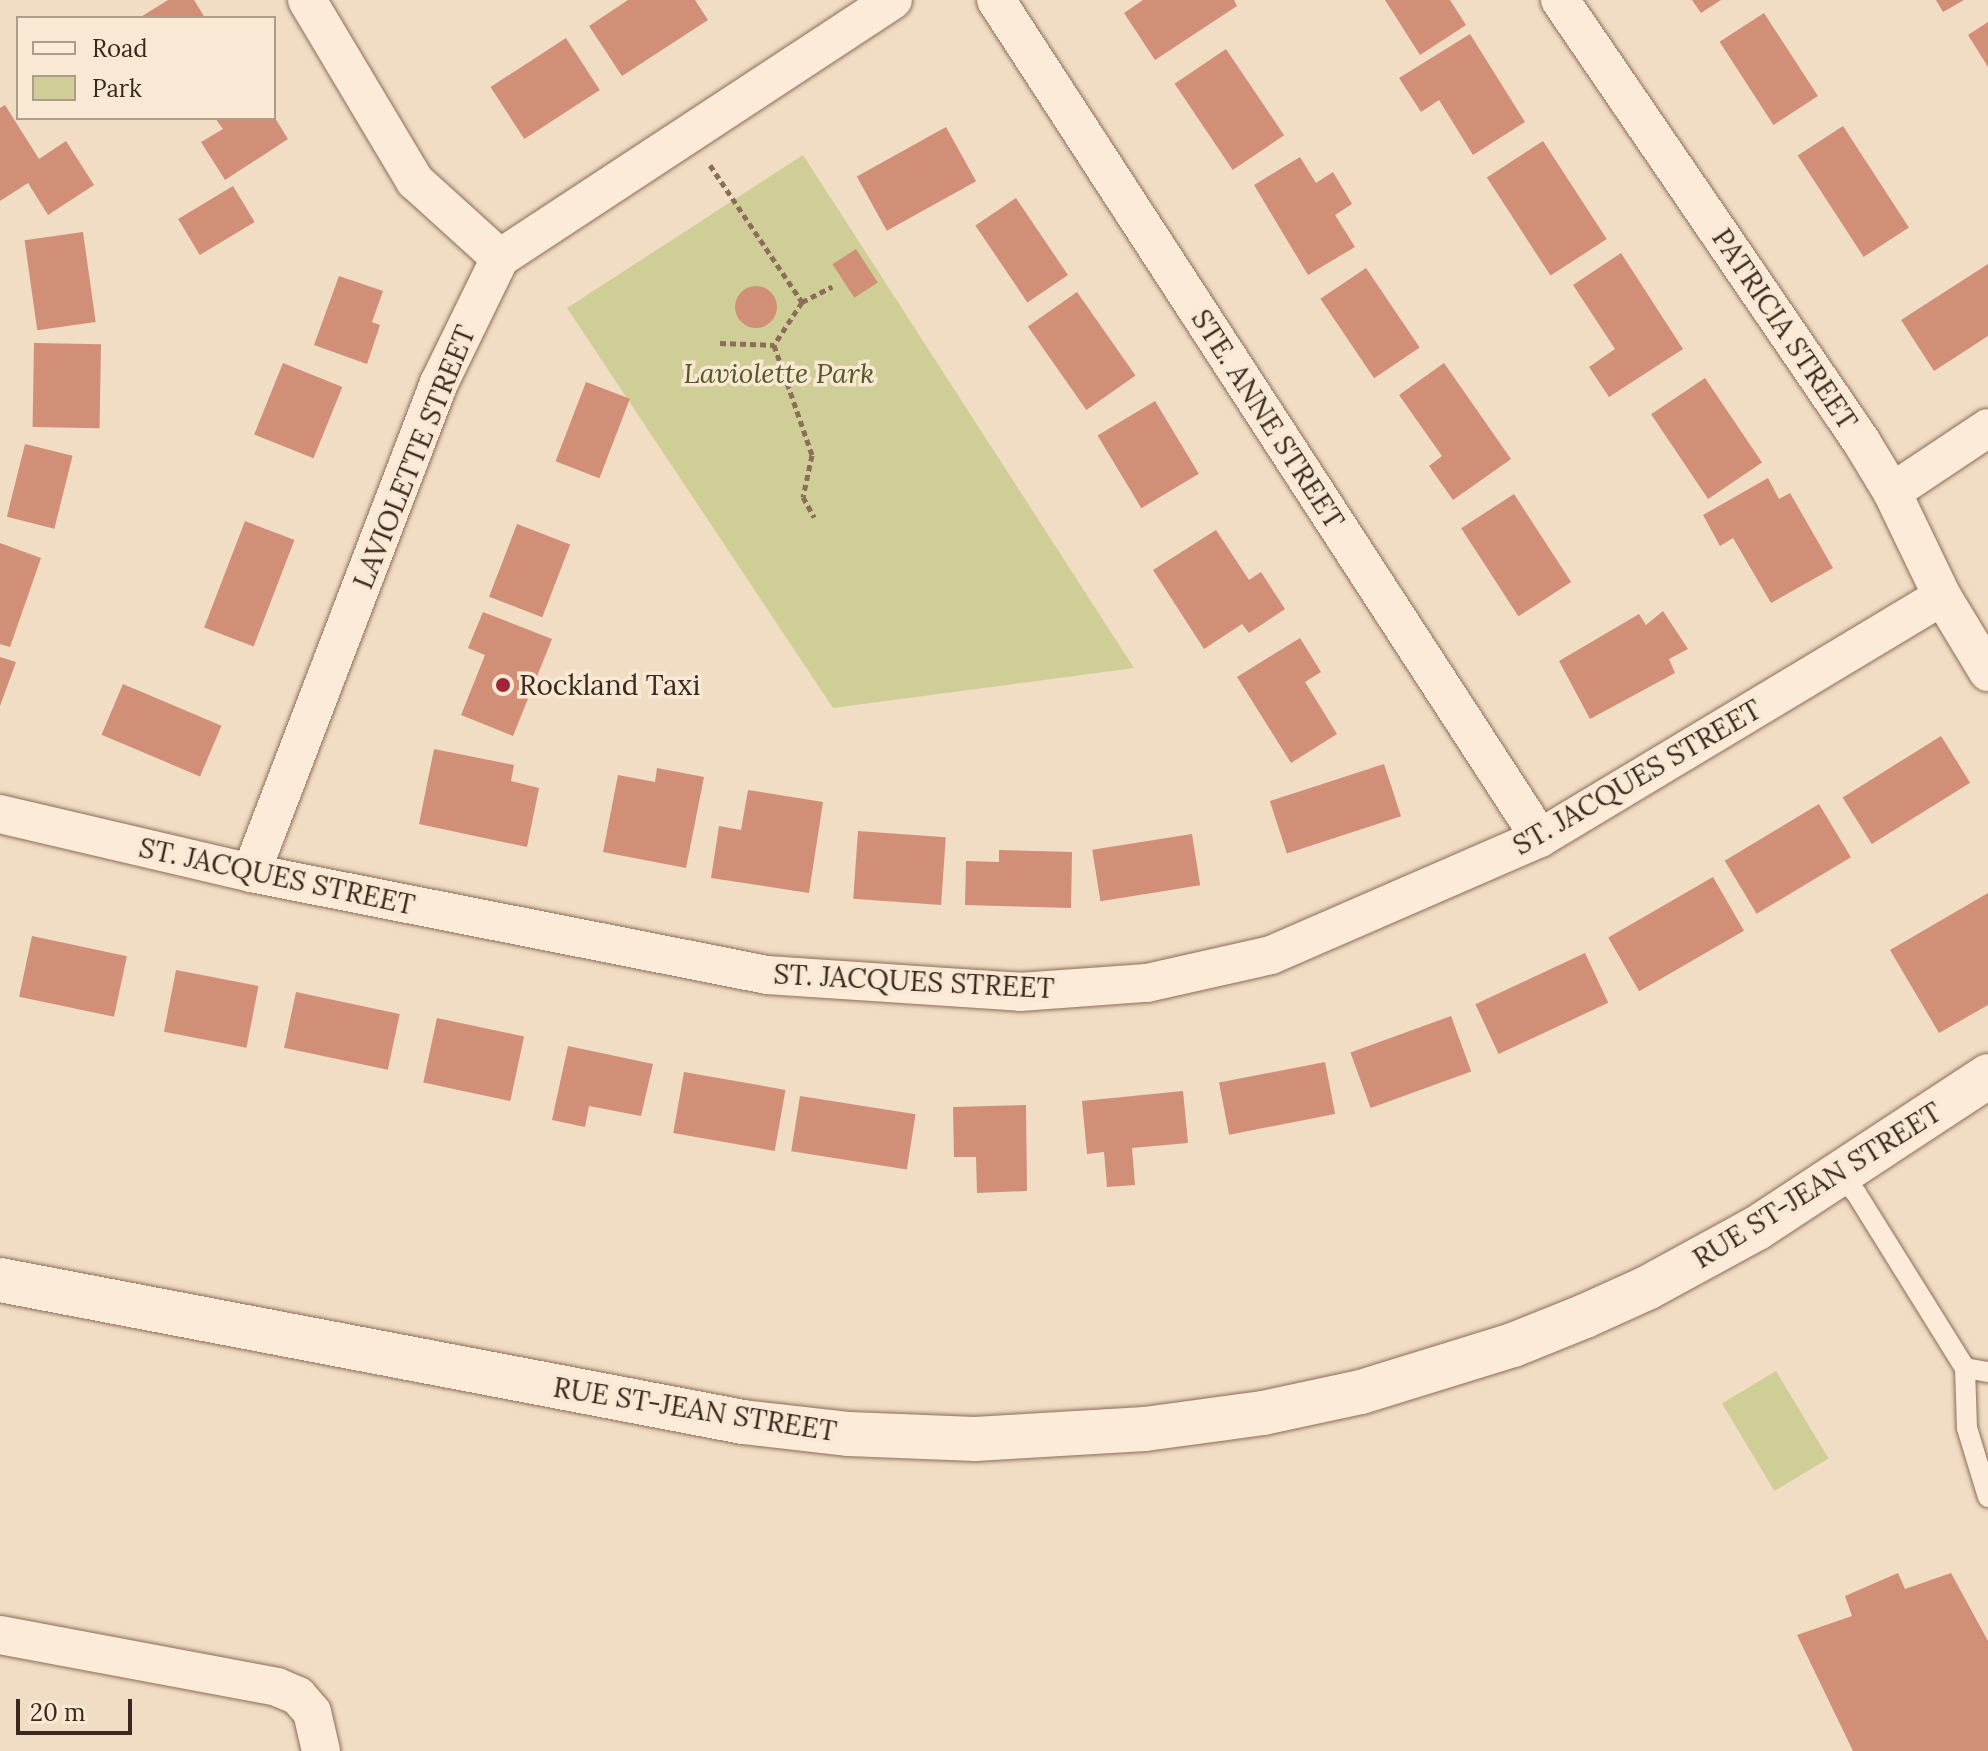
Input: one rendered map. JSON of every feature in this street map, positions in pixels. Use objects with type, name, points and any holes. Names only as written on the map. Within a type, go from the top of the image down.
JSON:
[{"type":"main road","name":"RUE ST-JEAN STREET","points":[[0,1280],[743,1422],[899,1437],[1055,1436],[1145,1429],[1263,1413],[1361,1392],[1484,1354],[1647,1288],[1757,1228],[1840,1177],[1988,1076]]},
{"type":"street","points":[[307,0],[415,181],[500,258],[893,0]]},
{"type":"street","name":"STE. ANNE STREET","points":[[996,0],[1540,838]]},
{"type":"street","name":"PATRICIA STREET","points":[[1560,0],[1892,492],[1942,596],[1988,672]]},
{"type":"street","name":"LAVIOLETTE STREET","points":[[251,873],[439,383],[500,258]]},
{"type":"street","points":[[1892,492],[1988,428]]},
{"type":"street","name":"ST. JACQUES STREET","points":[[0,814],[251,873],[767,975],[1020,992],[1147,983],[1271,955],[1540,838],[1942,596]]},
{"type":"street","points":[[0,1635],[277,1687],[298,1696],[312,1712],[321,1751]]},
{"type":"lane","points":[[1840,1177],[1856,1193],[1965,1368],[1967,1428],[1988,1497]]},
{"type":"lane","points":[[1965,1368],[1988,1372]]},
{"type":"path","points":[[689,134],[802,302]]},
{"type":"path","points":[[774,345],[802,302],[832,287]]},
{"type":"path","points":[[720,343],[774,345]]},
{"type":"path","points":[[774,345],[812,455],[803,497],[814,517]]},
{"type":"green space","name":"Laviolette Park","points":[[803,155],[1134,668],[833,708],[567,308]]},
{"type":"green space","points":[[1776,1371],[1829,1458],[1775,1491],[1722,1403]]},
{"type":"building","points":[[168,0],[194,0],[204,16],[142,16]]},
{"type":"building","points":[[628,0],[695,0],[708,20],[622,76],[589,26]]},
{"type":"building","points":[[1143,0],[1234,0],[1237,6],[1155,60],[1124,13]]},
{"type":"building","points":[[1385,0],[1450,0],[1466,25],[1420,55]]},
{"type":"building","points":[[1692,0],[1721,0],[1701,13]]},
{"type":"building","points":[[1936,0],[1964,0],[1943,12]]},
{"type":"building","points":[[1764,13],[1818,96],[1773,125],[1720,42]]},
{"type":"building","points":[[1988,22],[1988,67],[1968,35]]},
{"type":"building","points":[[1470,34],[1525,122],[1473,155],[1439,100],[1421,112],[1399,78]]},
{"type":"building","points":[[566,38],[600,90],[524,139],[491,87]]},
{"type":"building","points":[[1226,49],[1284,135],[1233,170],[1175,84]]},
{"type":"building","points":[[5,105],[39,159],[66,141],[94,185],[48,215],[28,183],[0,201],[0,108]]},
{"type":"building","points":[[216,120],[276,120],[288,139],[225,180],[201,142],[223,129]]},
{"type":"building","points":[[1843,126],[1909,227],[1864,257],[1798,155]]},
{"type":"building","points":[[946,127],[976,181],[887,231],[857,176]]},
{"type":"building","points":[[1543,141],[1607,239],[1551,276],[1487,177]]},
{"type":"building","points":[[1300,157],[1316,183],[1333,172],[1352,204],[1335,215],[1355,247],[1308,275],[1254,185]]},
{"type":"building","points":[[233,186],[255,222],[200,255],[178,219]]},
{"type":"building","points":[[1016,198],[1068,275],[1027,303],[975,225]]},
{"type":"building","points":[[83,232],[96,322],[37,330],[25,240]]},
{"type":"building","points":[[856,249],[878,283],[854,298],[833,264]]},
{"type":"building","points":[[1621,253],[1683,349],[1609,397],[1589,367],[1615,349],[1573,285]]},
{"type":"building","points":[[1988,264],[1988,336],[1934,371],[1901,320]]},
{"type":"building","points":[[1366,268],[1420,348],[1374,378],[1320,299]]},
{"type":"building","points":[[339,276],[383,291],[372,322],[380,325],[367,364],[314,345]]},
{"type":"building","points":[[756,286],[771,292],[777,307],[771,322],[756,328],[741,322],[735,307],[741,292]]},
{"type":"building","points":[[1077,292],[1136,376],[1086,410],[1028,326]]},
{"type":"building","points":[[34,343],[101,344],[100,428],[33,427]]},
{"type":"building","points":[[283,363],[342,387],[313,458],[254,434]]},
{"type":"building","points":[[1444,363],[1511,459],[1453,500],[1429,466],[1442,456],[1399,395]]},
{"type":"building","points":[[1705,378],[1762,463],[1708,499],[1651,414]]},
{"type":"building","points":[[586,382],[630,399],[599,478],[556,461]]},
{"type":"building","points":[[1155,401],[1199,474],[1141,508],[1098,436]]},
{"type":"building","points":[[25,444],[73,456],[54,529],[7,517]]},
{"type":"building","points":[[1768,478],[1779,499],[1790,493],[1833,568],[1771,603],[1733,538],[1720,546],[1703,515]]},
{"type":"building","points":[[1514,494],[1571,582],[1518,616],[1461,528]]},
{"type":"building","points":[[245,521],[294,540],[254,646],[204,627]]},
{"type":"building","points":[[517,524],[570,544],[542,617],[489,597]]},
{"type":"building","points":[[1216,530],[1249,580],[1261,572],[1285,609],[1249,633],[1242,624],[1204,649],[1153,570]]},
{"type":"building","points":[[0,543],[41,558],[10,647],[0,644]]},
{"type":"building","points":[[1663,611],[1688,649],[1669,659],[1675,673],[1590,719],[1559,661],[1639,614],[1646,625]]},
{"type":"building","name":"Rockland Taxi","points":[[483,612],[552,639],[513,736],[461,715],[485,655],[468,648]]},
{"type":"building","points":[[1300,638],[1321,672],[1305,682],[1337,734],[1291,763],[1237,677]]},
{"type":"building","points":[[0,657],[16,662],[0,706]]},
{"type":"building","points":[[123,684],[221,726],[200,776],[102,735]]},
{"type":"building","points":[[1941,736],[1970,783],[1872,844],[1843,797]]},
{"type":"building","points":[[434,749],[514,765],[511,781],[539,788],[527,847],[419,824]]},
{"type":"building","points":[[1384,764],[1401,816],[1287,853],[1270,801]]},
{"type":"building","points":[[657,768],[704,777],[686,868],[603,852],[618,775],[655,782]]},
{"type":"building","points":[[748,790],[823,802],[809,893],[711,878],[719,826],[741,830]]},
{"type":"building","points":[[1819,804],[1851,857],[1757,914],[1725,861]]},
{"type":"building","points":[[858,831],[946,837],[941,905],[853,899]]},
{"type":"building","points":[[1192,834],[1200,885],[1100,901],[1092,850]]},
{"type":"building","points":[[999,850],[1072,852],[1071,908],[965,905],[966,861],[999,862]]},
{"type":"building","points":[[1713,877],[1744,931],[1639,991],[1608,938]]},
{"type":"building","points":[[1988,893],[1988,1005],[1939,1033],[1890,950]]},
{"type":"building","points":[[32,936],[127,956],[114,1017],[19,997]]},
{"type":"building","points":[[1585,953],[1608,1003],[1499,1054],[1475,1004]]},
{"type":"building","points":[[176,970],[258,986],[246,1048],[164,1032]]},
{"type":"building","points":[[296,992],[400,1014],[388,1070],[284,1048]]},
{"type":"building","points":[[1451,1016],[1471,1071],[1371,1108],[1350,1053]]},
{"type":"building","points":[[437,1018],[524,1037],[510,1101],[423,1083]]},
{"type":"building","points":[[568,1046],[653,1064],[641,1116],[589,1106],[585,1127],[552,1120]]},
{"type":"building","points":[[1325,1062],[1335,1114],[1229,1135],[1219,1083]]},
{"type":"building","points":[[684,1072],[785,1090],[775,1151],[673,1133]]},
{"type":"building","points":[[1183,1091],[1188,1143],[1132,1148],[1135,1185],[1107,1187],[1104,1152],[1087,1154],[1082,1101]]},
{"type":"building","points":[[800,1096],[916,1114],[907,1170],[791,1151]]},
{"type":"building","points":[[1026,1105],[1027,1191],[977,1193],[976,1157],[954,1157],[953,1107]]},
{"type":"building","points":[[1898,1573],[1905,1589],[1951,1573],[1988,1641],[1988,1751],[1853,1751],[1797,1635],[1852,1616],[1845,1596]]},
{"type":"place","name":"Rockland Taxi","points":[[503,685]]}]
